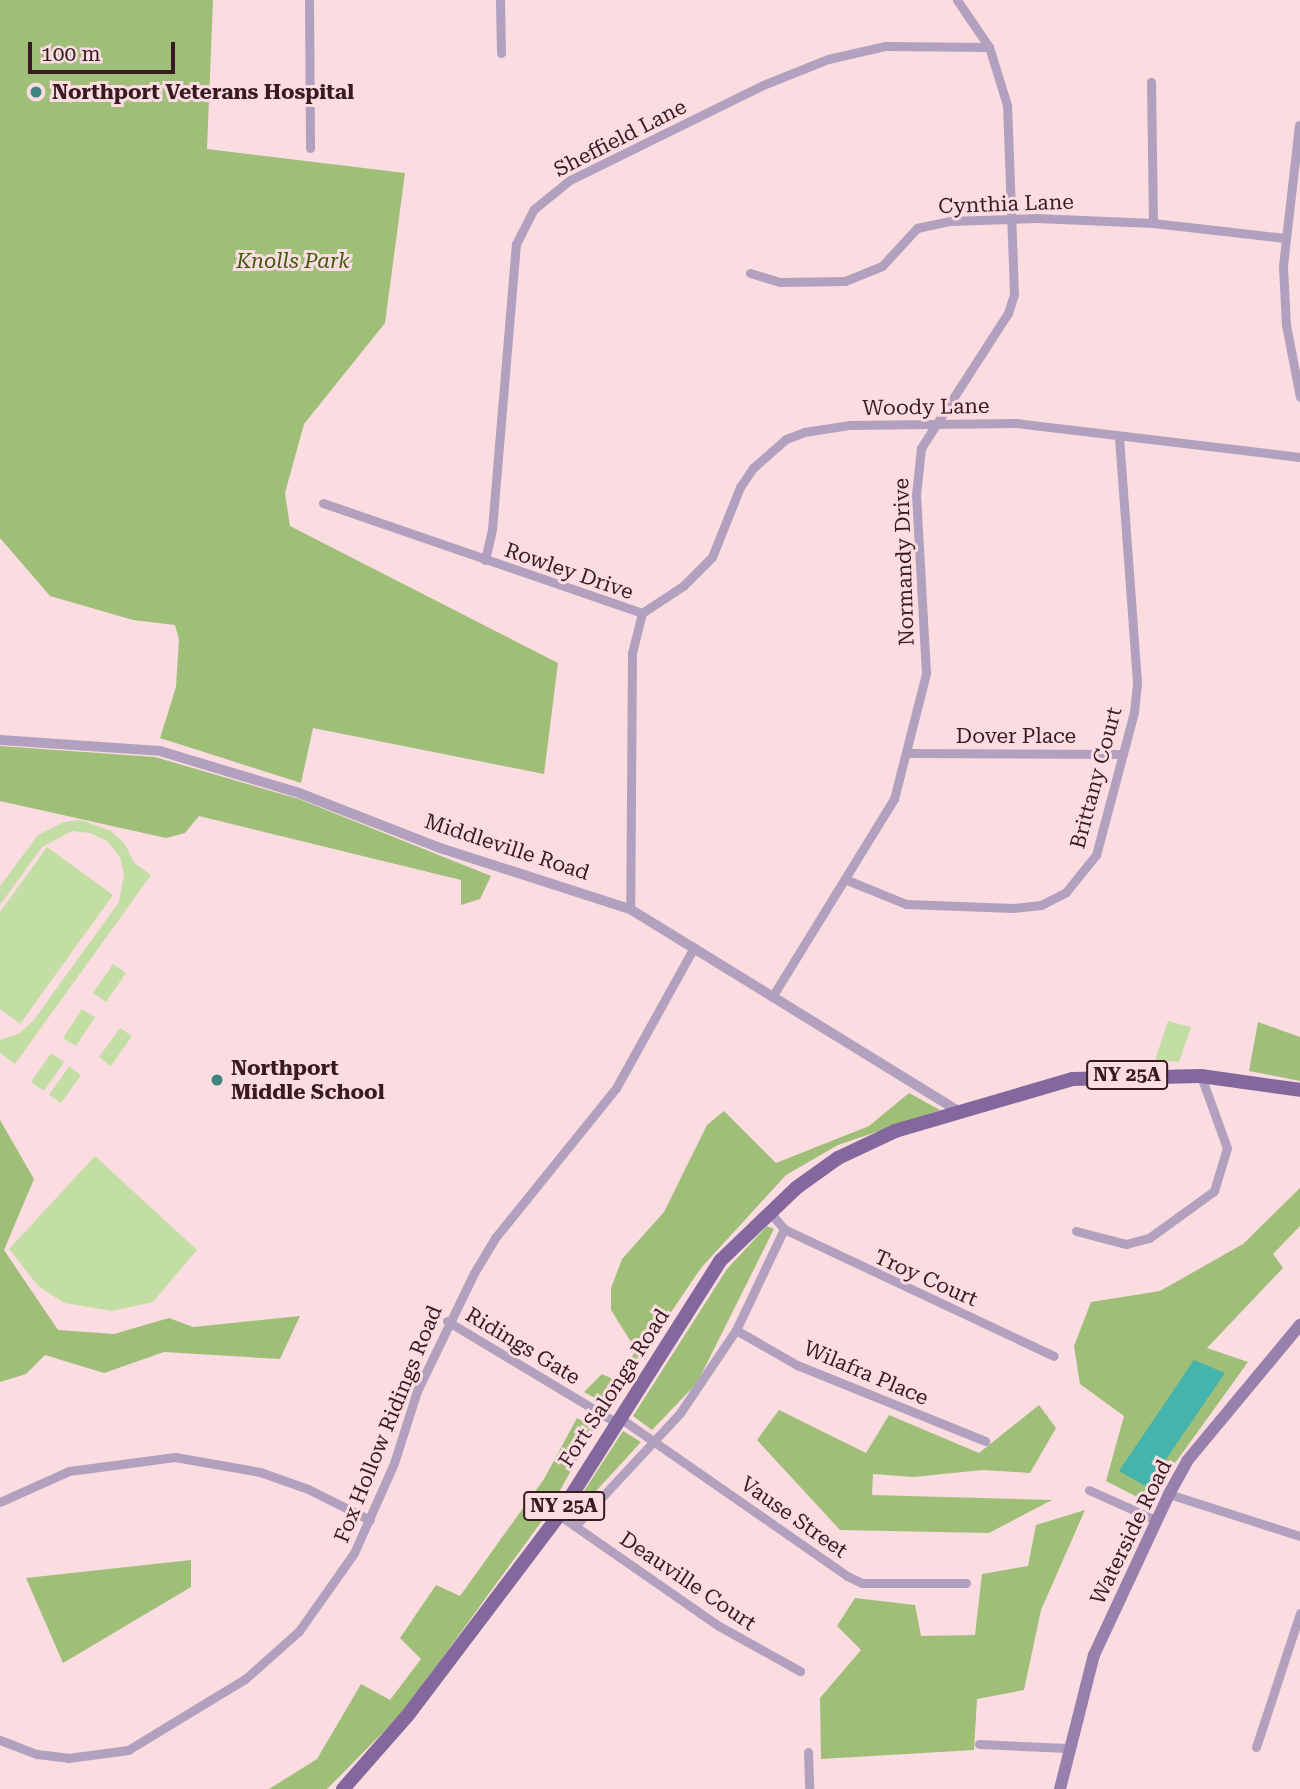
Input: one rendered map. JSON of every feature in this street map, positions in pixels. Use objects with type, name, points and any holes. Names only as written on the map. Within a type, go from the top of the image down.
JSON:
[{"type":"main road","name":"Fort Salonga Road","points":[[343,1789],[408,1715],[559,1515],[720,1261],[768,1211],[838,1158],[895,1131],[957,1110],[1073,1079],[1201,1076],[1300,1090]]},
{"type":"main road","name":"Waterside Road","points":[[1060,1789],[1068,1748],[1094,1655],[1169,1494],[1187,1461],[1300,1325]]},
{"type":"street","points":[[309,0],[310,148]]},
{"type":"street","points":[[500,0],[501,53]]},
{"type":"street","name":"Normandy Drive","points":[[772,997],[884,820],[909,753],[926,673],[916,470],[921,448],[933,424],[1008,313],[1015,274],[1007,104],[989,47],[957,0]]},
{"type":"street","name":"Sheffield Lane","points":[[485,560],[492,529],[516,244],[534,209],[570,180],[763,85],[828,60],[885,46],[989,47]]},
{"type":"street","points":[[1151,82],[1153,223]]},
{"type":"street","points":[[1299,125],[1285,238],[1286,325],[1300,397]]},
{"type":"street","name":"Cynthia Lane","points":[[750,273],[780,282],[845,281],[882,266],[917,228],[942,222],[1011,218],[1153,223],[1285,238]]},
{"type":"street","name":"Woody Lane","points":[[642,613],[683,586],[712,557],[740,487],[786,439],[850,425],[1014,423],[1300,457]]},
{"type":"street","name":"Brittany Court","points":[[847,880],[875,895],[937,908],[1041,905],[1066,892],[1096,855],[1123,754],[1137,682],[1119,436]]},
{"type":"street","name":"Rowley Drive","points":[[323,503],[642,613],[632,653],[630,909]]},
{"type":"street","name":"Middleville Road","points":[[0,740],[160,751],[299,793],[440,848],[630,909],[957,1110]]},
{"type":"street","name":"Dover Place","points":[[909,753],[1123,754]]},
{"type":"street","name":"Fox Hollow Ridings Road","points":[[0,1740],[37,1754],[96,1757],[128,1750],[167,1729],[245,1679],[299,1631],[338,1580],[370,1520],[447,1321],[495,1238],[616,1088],[694,947]]},
{"type":"street","points":[[1076,1231],[1126,1244],[1149,1238],[1214,1191],[1227,1148],[1201,1076]]},
{"type":"street","points":[[575,1526],[680,1413],[736,1330],[784,1229],[768,1211]]},
{"type":"street","name":"Troy Court","points":[[784,1229],[1054,1356]]},
{"type":"street","name":"Ridings Gate","points":[[447,1321],[619,1421]]},
{"type":"street","name":"Wilafra Place","points":[[736,1330],[797,1364],[985,1441]]},
{"type":"street","name":"Vause Street","points":[[619,1421],[654,1440],[855,1580],[966,1583]]},
{"type":"street","points":[[0,1502],[69,1471],[174,1457],[260,1472],[308,1489],[370,1520]]},
{"type":"street","points":[[1089,1490],[1156,1520]]},
{"type":"street","points":[[1169,1494],[1300,1536]]},
{"type":"street","name":"Deauville Court","points":[[559,1515],[719,1626],[800,1671]]},
{"type":"street","points":[[1256,1747],[1300,1613]]},
{"type":"street","points":[[979,1744],[1068,1748]]},
{"type":"street","points":[[808,1752],[810,1789]]},
{"type":"green space","name":"Knolls Park","points":[[0,0],[213,0],[207,149],[405,173],[385,323],[304,424],[285,493],[290,526],[558,663],[544,774],[313,728],[301,783],[160,738],[176,687],[179,640],[175,625],[133,620],[50,596],[0,538]]},
{"type":"green space","points":[[0,746],[155,757],[299,799],[491,876],[480,899],[461,905],[461,880],[199,816],[185,833],[166,838],[0,801]]},
{"type":"green space","points":[[81,820],[111,831],[125,844],[134,863],[151,875],[15,1064],[0,1053],[0,1040],[20,1033],[33,1021],[119,902],[124,874],[120,857],[107,841],[90,833],[72,831],[42,847],[0,905],[0,886],[38,835],[64,822]]},
{"type":"green space","points":[[47,847],[113,895],[20,1024],[0,1009],[0,912]]},
{"type":"green space","points":[[113,964],[126,973],[106,1002],[93,993]]},
{"type":"green space","points":[[82,1009],[95,1017],[76,1046],[63,1038]]},
{"type":"green space","points":[[1168,1021],[1191,1027],[1179,1062],[1155,1060]]},
{"type":"green space","points":[[1258,1022],[1300,1037],[1300,1081],[1249,1071]]},
{"type":"green space","points":[[120,1028],[132,1036],[111,1066],[99,1057]]},
{"type":"green space","points":[[51,1053],[64,1062],[44,1091],[31,1082]]},
{"type":"green space","points":[[69,1066],[81,1075],[61,1103],[49,1095]]},
{"type":"green space","points":[[909,1093],[940,1110],[838,1145],[786,1175],[701,1268],[608,1405],[584,1392],[602,1374],[617,1381],[636,1350],[611,1310],[611,1288],[622,1259],[664,1212],[707,1125],[724,1111],[776,1163],[869,1126]]},
{"type":"green space","points":[[0,1120],[34,1179],[4,1250],[58,1330],[114,1334],[169,1318],[193,1327],[300,1316],[280,1359],[164,1352],[104,1373],[45,1355],[26,1374],[0,1382]]},
{"type":"green space","points":[[95,1156],[197,1250],[153,1302],[112,1311],[64,1303],[38,1286],[9,1249]]},
{"type":"green space","points":[[1300,1188],[1300,1226],[1273,1254],[1283,1268],[1207,1348],[1248,1362],[1147,1502],[1106,1481],[1124,1416],[1080,1384],[1074,1346],[1091,1302],[1160,1291],[1243,1244]]},
{"type":"green space","points":[[767,1226],[774,1229],[697,1383],[652,1430],[633,1416],[727,1269]]},
{"type":"green space","points":[[1039,1405],[1056,1428],[1030,1473],[983,1470],[913,1477],[873,1474],[872,1495],[1052,1500],[989,1533],[840,1530],[757,1440],[779,1410],[866,1453],[889,1415],[979,1453]]},
{"type":"green space","points":[[577,1418],[595,1427],[547,1514],[402,1713],[327,1789],[269,1789],[317,1759],[361,1684],[390,1700],[421,1659],[400,1638],[436,1585],[460,1596],[544,1479]]},
{"type":"green space","points":[[623,1431],[641,1442],[575,1514],[571,1511]]},
{"type":"green space","points":[[1085,1510],[1041,1610],[1024,1690],[977,1699],[974,1750],[821,1759],[820,1698],[861,1650],[837,1626],[855,1598],[915,1605],[921,1636],[975,1635],[982,1574],[1028,1566],[1036,1525]]},
{"type":"green space","points":[[191,1560],[191,1587],[63,1663],[26,1578]]},
{"type":"water","points":[[1194,1360],[1225,1373],[1147,1487],[1119,1471]]},
{"type":"place","name":"Northport Veterans Hospital","points":[[36,92]]},
{"type":"place","name":"Northport Middle School","points":[[217,1080]]}]
